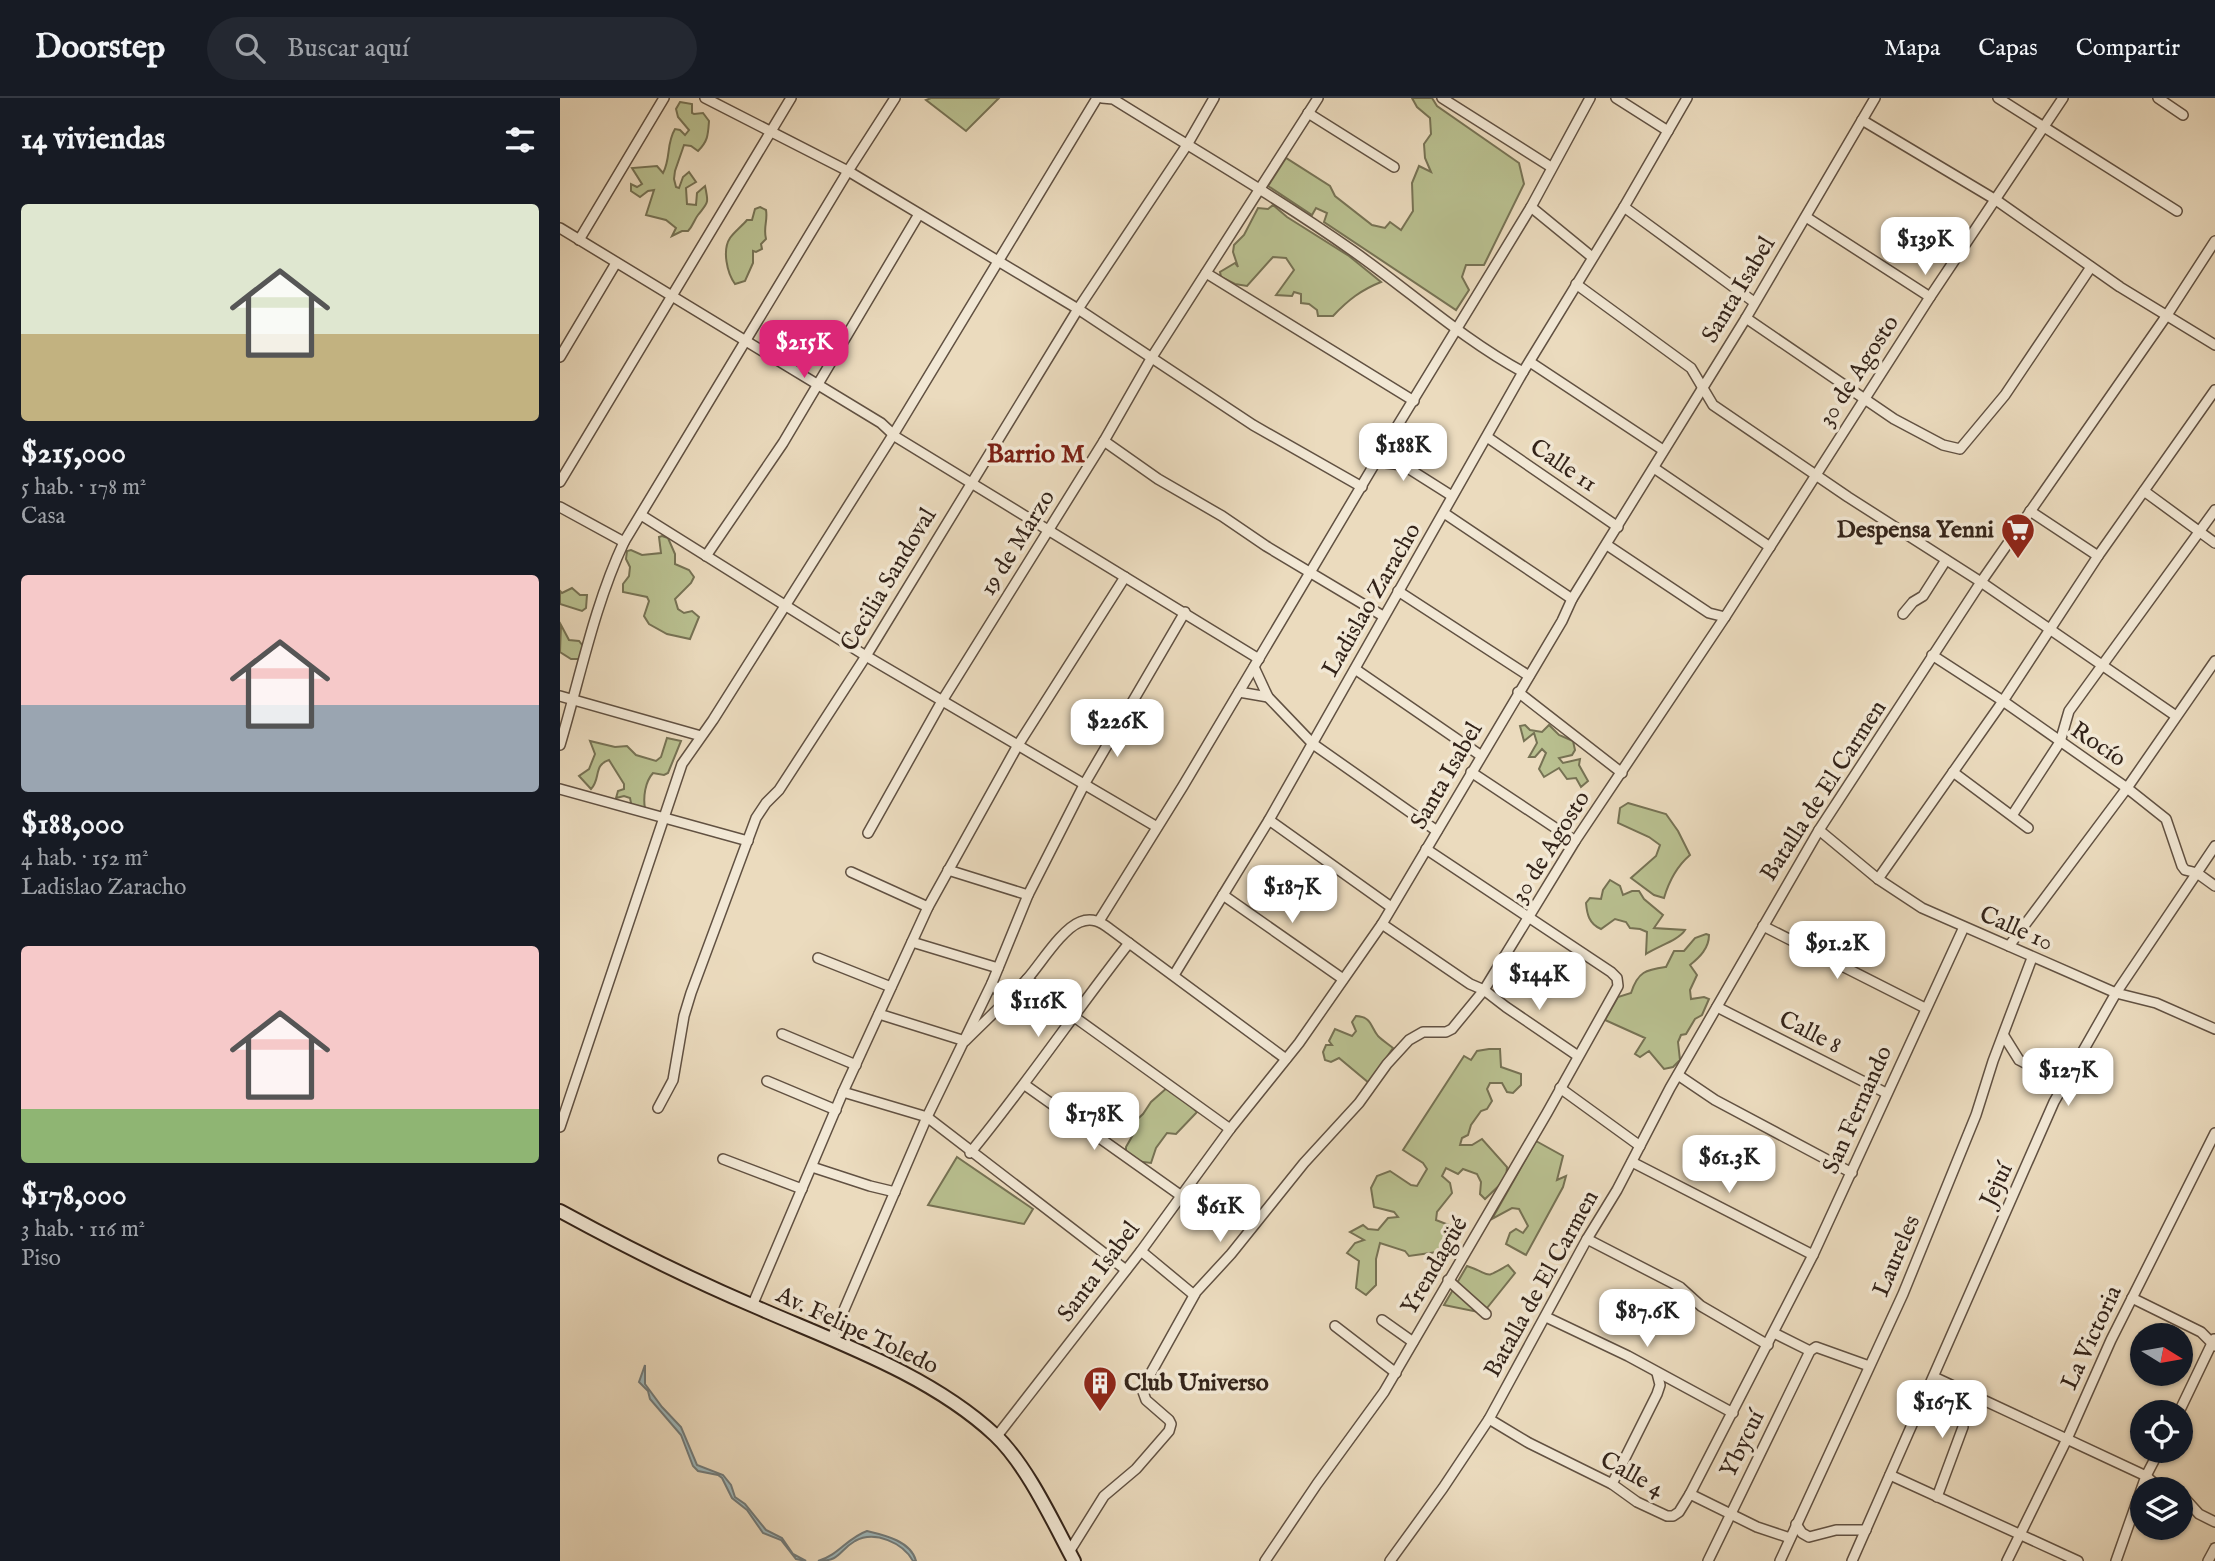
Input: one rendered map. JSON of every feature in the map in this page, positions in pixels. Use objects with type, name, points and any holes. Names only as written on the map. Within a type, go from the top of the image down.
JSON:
[{"type":"main road","name":"Av. Felipe Toledo","points":[[560,1211],[752,1306],[922,1383],[952,1401],[997,1436],[1023,1470],[1072,1556]]},
{"type":"street","points":[[579,240],[664,98]]},
{"type":"street","points":[[705,98],[848,172],[919,214],[1078,309],[1253,425],[1362,487]]},
{"type":"street","points":[[560,482],[791,98]]},
{"type":"street","points":[[560,745],[614,564],[624,542],[895,98]]},
{"type":"street","points":[[560,1127],[681,764],[786,607],[1100,98],[1113,99],[1259,187],[1403,286],[1457,331],[1522,372]]},
{"type":"street","name":"Cecilia Sandoval","points":[[659,1108],[673,1080],[684,1016],[691,993],[756,818],[779,790],[866,656],[1078,309],[1214,98]]},
{"type":"street","name":"19 de Marzo","points":[[868,833],[942,701],[1104,441],[1152,357],[1318,98]]},
{"type":"street","points":[[1442,98],[1551,167]]},
{"type":"street","points":[[1099,921],[1531,207],[1590,98]]},
{"type":"street","points":[[1616,98],[1668,131]]},
{"type":"street","name":"Ladislao Zaracho","points":[[1174,975],[1313,744],[1522,372],[1624,207],[1687,98]]},
{"type":"street","points":[[1998,98],[2177,211]]},
{"type":"street","name":"30 de Agosto","points":[[1072,1556],[1104,1496],[1136,1469],[1170,1431],[1169,1420],[1146,1400],[1142,1389],[1194,1296],[1304,1163],[1359,1103],[1387,1064],[1409,1040],[1423,1032],[1446,1032],[1452,1029],[1484,990],[1575,841],[1725,617],[1930,297],[2063,98]]},
{"type":"street","points":[[2158,98],[2183,115]]},
{"type":"street","name":"Santa Isabel","points":[[997,1436],[1286,1059],[1382,924],[1572,599],[1746,318],[1862,120],[1871,99]]},
{"type":"street","points":[[1308,113],[1394,167]]},
{"type":"street","points":[[1862,120],[1996,200],[2091,267],[2215,345]]},
{"type":"street","points":[[1531,207],[1592,257]]},
{"type":"street","points":[[1624,207],[1754,302]]},
{"type":"street","points":[[706,556],[783,443],[919,214]]},
{"type":"street","points":[[1806,216],[1930,297]]},
{"type":"street","points":[[560,228],[881,423],[894,435],[1048,531],[1185,612],[1257,663],[1268,698],[1313,744],[1437,831]]},
{"type":"street","name":"Batalla de El Carmen","points":[[1390,1561],[1489,1419],[1678,1076],[1819,830],[1981,582],[2215,241]]},
{"type":"street","points":[[560,357],[617,263]]},
{"type":"street","points":[[1746,318],[1864,400],[1943,445],[1960,449],[2005,395],[2091,267]]},
{"type":"street","points":[[1206,273],[1414,401]]},
{"type":"street","points":[[1576,284],[1690,368],[1713,405],[1981,582],[2176,716]]},
{"type":"street","points":[[1530,362],[1663,450]]},
{"type":"street","points":[[1878,879],[2003,701],[2098,556],[2215,390]]},
{"type":"street","name":"Calle 11","points":[[1487,437],[1618,527]]},
{"type":"street","points":[[1390,438],[1403,465]]},
{"type":"street","points":[[1104,441],[1158,479],[1383,616]]},
{"type":"street","points":[[1376,462],[1403,465],[1452,496]]},
{"type":"street","points":[[1654,468],[1770,547]]},
{"type":"street","points":[[2144,491],[2215,543]]},
{"type":"street","points":[[560,507],[624,542]]},
{"type":"street","points":[[2013,814],[2060,742],[2069,711],[2215,510]]},
{"type":"street","points":[[2030,511],[2098,556]]},
{"type":"street","points":[[1444,513],[1572,599]]},
{"type":"street","points":[[641,515],[866,656],[1157,827]]},
{"type":"street","points":[[1607,545],[1709,613],[1725,617]]},
{"type":"street","points":[[1903,614],[1913,602],[1923,596],[1946,560]]},
{"type":"street","points":[[752,1306],[843,1092],[928,907],[1018,746],[1125,577]]},
{"type":"street","points":[[1398,591],[1528,677]]},
{"type":"street","points":[[831,1340],[927,1117],[992,983],[1028,895],[1085,783],[1185,612]]},
{"type":"street","name":"Rocío","points":[[1932,655],[2127,788],[2166,820],[2185,870],[2197,873],[2215,886]]},
{"type":"street","points":[[2009,946],[2127,788],[2176,716],[2211,676],[2215,661]]},
{"type":"street","points":[[1354,669],[1480,755]]},
{"type":"street","points":[[1240,692],[1268,698]]},
{"type":"street","points":[[1518,692],[1622,773]]},
{"type":"street","points":[[560,696],[701,736]]},
{"type":"street","points":[[1471,772],[1575,841]]},
{"type":"street","points":[[1953,772],[2013,814],[2028,828]]},
{"type":"street","points":[[560,789],[748,841]]},
{"type":"street","points":[[1269,820],[1391,907]]},
{"type":"street","name":"Calle 10","points":[[1819,830],[1878,879],[1922,908],[2116,993],[2156,1003],[2215,1030]]},
{"type":"street","name":"Jejuí","points":[[1852,1561],[1986,1253],[2064,1083],[2116,993],[2215,846]]},
{"type":"street","points":[[1426,849],[1529,918]]},
{"type":"street","points":[[948,870],[1028,895]]},
{"type":"street","points":[[851,872],[928,907]]},
{"type":"street","points":[[1223,895],[1343,979]]},
{"type":"street","name":"Yrendagüé","points":[[1265,1561],[1396,1373],[1618,986],[1617,978],[1529,918]]},
{"type":"street","points":[[965,1041],[1027,979],[1069,930],[1078,923],[1089,920],[1099,921],[1286,1059]]},
{"type":"street","points":[[1382,924],[1578,1055]]},
{"type":"street","points":[[1763,926],[1925,1008]]},
{"type":"street","name":"San Fernando","points":[[1690,1494],[1813,1255],[1964,927]]},
{"type":"street","points":[[912,942],[998,968]]},
{"type":"street","points":[[970,1153],[1025,1085],[1129,943]]},
{"type":"street","points":[[818,958],[891,988]]},
{"type":"street","name":"Laureles","points":[[1780,1561],[1903,1294],[1976,1115],[1993,1061],[2032,958]]},
{"type":"street","points":[[1027,979],[1073,1016],[1230,1129]]},
{"type":"street","points":[[992,983],[1008,999]]},
{"type":"street","name":"Calle 8","points":[[1717,1007],[1886,1093]]},
{"type":"street","points":[[879,1014],[965,1041]]},
{"type":"street","points":[[782,1034],[856,1065]]},
{"type":"street","points":[[2004,1036],[2019,1060],[2064,1083]]},
{"type":"street","points":[[1678,1076],[1715,1100],[1852,1173]]},
{"type":"street","points":[[767,1082],[836,1110]]},
{"type":"street","points":[[1025,1085],[1180,1195]]},
{"type":"street","points":[[1560,1088],[1640,1146]]},
{"type":"street","points":[[843,1092],[927,1117],[970,1153],[1126,1270]]},
{"type":"street","name":"La Victoria","points":[[2007,1561],[2132,1298],[2215,1133]]},
{"type":"street","points":[[723,1159],[802,1189]]},
{"type":"street","points":[[1632,1162],[1813,1255]]},
{"type":"street","points":[[812,1167],[895,1192]]},
{"type":"street","points":[[1587,1239],[1680,1287],[1701,1306],[1768,1345]]},
{"type":"street","points":[[1141,1251],[1194,1296]]},
{"type":"street","points":[[1448,1280],[1486,1314]]},
{"type":"street","points":[[2132,1298],[2214,1341],[2185,1400]]},
{"type":"street","points":[[1546,1317],[1628,1356],[1733,1413]]},
{"type":"street","points":[[1382,1320],[1413,1342]]},
{"type":"street","points":[[1335,1326],[1396,1373]]},
{"type":"street","points":[[1774,1333],[1813,1349],[1869,1366]]},
{"type":"street","name":"Ybycuí","points":[[1708,1561],[1813,1349]]},
{"type":"street","points":[[1612,1484],[1657,1394],[1660,1385],[1657,1373]]},
{"type":"street","points":[[1934,1377],[2146,1476]]},
{"type":"street","points":[[1928,1388],[1963,1418],[1963,1427],[1937,1497]]},
{"type":"street","name":"Calle 4","points":[[1489,1419],[1667,1516],[1679,1512],[1690,1494],[1757,1527],[1790,1538]]},
{"type":"street","points":[[2116,1561],[2153,1463]]},
{"type":"street","points":[[1890,1475],[2078,1561]]},
{"type":"street","points":[[1679,1512],[1703,1501]]},
{"type":"street","points":[[2193,1507],[2199,1514],[2215,1521]]},
{"type":"street","points":[[1796,1524],[1802,1533],[1809,1537],[1836,1531],[1866,1530]]},
{"type":"green space","points":[[999,98],[966,131],[926,100]]},
{"type":"green space","points":[[1412,98],[1432,98],[1437,106],[1519,163],[1524,184],[1484,265],[1466,265],[1462,277],[1469,290],[1456,310],[1324,222],[1327,213],[1316,208],[1312,215],[1268,186],[1286,158],[1330,186],[1335,196],[1372,225],[1385,228],[1390,222],[1401,230],[1413,211],[1412,183],[1419,166],[1431,172],[1425,158],[1424,144],[1431,134],[1430,118],[1417,107]]},
{"type":"green space","points":[[680,102],[692,104],[692,113],[703,113],[709,121],[707,138],[698,151],[684,145],[675,171],[676,187],[679,188],[683,177],[689,172],[696,182],[686,188],[687,204],[696,205],[697,193],[705,186],[707,200],[688,231],[672,236],[676,228],[666,220],[646,215],[654,190],[640,197],[631,191],[631,184],[637,187],[642,184],[632,168],[657,166],[663,173],[675,129],[685,135],[689,130],[678,117],[676,109]]},
{"type":"green space","points":[[1273,205],[1287,217],[1349,256],[1381,282],[1355,296],[1333,316],[1318,316],[1317,310],[1309,304],[1301,303],[1301,294],[1294,292],[1292,296],[1276,295],[1294,270],[1286,258],[1273,257],[1247,286],[1221,277],[1220,272],[1235,263],[1238,267],[1233,252],[1234,245],[1244,235],[1258,208],[1268,209]]},
{"type":"green space","points":[[760,207],[766,210],[766,239],[761,244],[762,249],[753,251],[753,263],[745,281],[735,284],[726,261],[726,249],[732,236],[747,220],[752,220],[755,209]]},
{"type":"green space","points":[[659,537],[668,538],[675,554],[675,564],[689,570],[694,577],[675,599],[678,609],[684,613],[692,611],[699,617],[690,639],[667,634],[649,624],[644,616],[649,601],[647,597],[623,592],[623,584],[629,576],[630,567],[626,559],[627,551],[642,555],[661,553]]},
{"type":"green space","points":[[572,588],[580,595],[587,595],[586,608],[582,611],[560,604],[560,591],[562,593]]},
{"type":"green space","points":[[561,625],[569,640],[579,641],[583,646],[579,659],[571,659],[560,652]]},
{"type":"green space","points":[[1525,725],[1530,730],[1542,732],[1549,725],[1559,735],[1573,741],[1575,750],[1572,755],[1559,758],[1563,763],[1580,759],[1579,765],[1588,781],[1581,787],[1576,778],[1567,779],[1559,768],[1544,777],[1539,769],[1546,753],[1542,749],[1535,757],[1529,757],[1537,743],[1534,733],[1524,741],[1520,726]]},
{"type":"green space","points":[[667,738],[681,741],[668,773],[653,773],[648,781],[645,809],[632,808],[630,798],[616,798],[618,791],[624,789],[624,784],[609,760],[601,765],[591,789],[579,776],[589,769],[595,754],[590,741],[615,747],[627,746],[636,755],[656,761],[661,757]]},
{"type":"green space","points":[[1628,803],[1666,814],[1690,855],[1674,875],[1664,898],[1654,895],[1631,878],[1656,856],[1660,845],[1618,823],[1620,808]]},
{"type":"green space","points":[[1610,880],[1620,886],[1623,895],[1639,891],[1644,899],[1663,915],[1654,928],[1685,930],[1673,940],[1646,954],[1647,932],[1630,928],[1626,922],[1615,919],[1601,929],[1597,927],[1589,918],[1586,903],[1590,898],[1601,899]]},
{"type":"green space","points":[[1709,935],[1709,940],[1706,948],[1690,965],[1697,975],[1690,990],[1691,999],[1709,999],[1702,1015],[1695,1019],[1686,1034],[1681,1035],[1678,1042],[1680,1060],[1673,1067],[1664,1069],[1649,1051],[1640,1057],[1635,1054],[1645,1038],[1605,1020],[1618,997],[1631,993],[1640,976],[1648,971],[1666,967],[1674,951],[1684,951],[1695,938]]},
{"type":"green space","points":[[1356,1016],[1368,1020],[1378,1036],[1393,1048],[1369,1083],[1339,1058],[1331,1062],[1325,1060],[1323,1052],[1326,1045],[1332,1045],[1329,1041],[1335,1029],[1352,1036],[1356,1031],[1352,1022]]},
{"type":"green space","points":[[1500,1049],[1501,1067],[1521,1074],[1521,1085],[1513,1093],[1507,1092],[1502,1083],[1490,1083],[1487,1089],[1492,1101],[1487,1109],[1481,1111],[1460,1145],[1472,1145],[1482,1139],[1507,1167],[1506,1179],[1485,1199],[1480,1194],[1481,1182],[1477,1174],[1463,1169],[1458,1174],[1446,1168],[1442,1176],[1450,1183],[1452,1193],[1437,1212],[1436,1220],[1454,1227],[1447,1240],[1437,1252],[1409,1256],[1405,1251],[1380,1243],[1376,1259],[1376,1285],[1366,1295],[1356,1288],[1359,1261],[1347,1253],[1355,1243],[1364,1240],[1350,1232],[1363,1225],[1368,1229],[1378,1230],[1388,1218],[1398,1217],[1394,1212],[1374,1207],[1371,1188],[1377,1176],[1390,1171],[1417,1186],[1427,1169],[1423,1163],[1403,1150],[1464,1056],[1471,1060],[1477,1051]]},
{"type":"green space","points":[[1169,1086],[1197,1112],[1176,1134],[1167,1133],[1156,1148],[1151,1163],[1136,1161],[1126,1152],[1134,1133],[1132,1124]]},
{"type":"green space","points":[[1536,1141],[1563,1156],[1557,1180],[1566,1176],[1563,1187],[1526,1255],[1506,1244],[1510,1233],[1516,1229],[1523,1233],[1528,1226],[1519,1209],[1512,1208],[1492,1219]]},
{"type":"green space","points":[[957,1157],[1033,1209],[1024,1224],[928,1205]]},
{"type":"green space","points":[[1508,1265],[1515,1273],[1483,1313],[1444,1305],[1467,1266],[1488,1274]]},
{"type":"water","points":[[645,1365],[645,1384],[681,1427],[697,1465],[723,1475],[731,1485],[735,1497],[745,1504],[766,1530],[782,1538],[793,1554],[806,1561],[796,1559],[781,1540],[763,1533],[747,1510],[732,1498],[722,1478],[698,1471],[693,1466],[681,1435],[639,1382]]},
{"type":"water","points":[[867,1531],[903,1544],[909,1548],[916,1561],[896,1544],[871,1537],[855,1541],[831,1559],[818,1561],[832,1555]]},
{"type":"place","name":"Despensa Yenni","points":[[2018,560]]},
{"type":"place","name":"Club Universo","points":[[1100,1413]]},
{"type":"district","name":"Barrio M","points":[[1036,454]]}]
